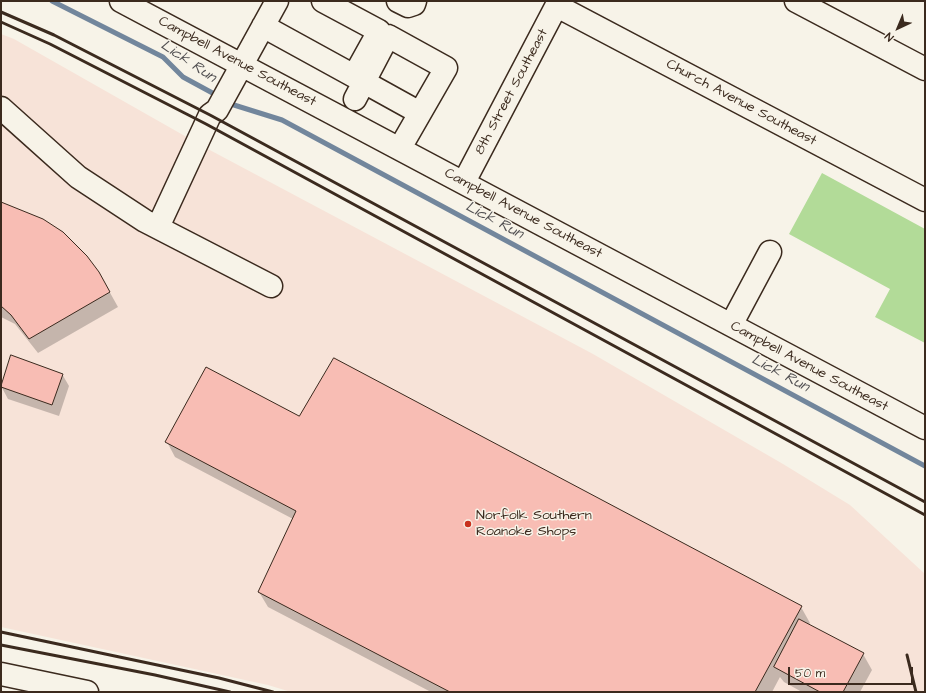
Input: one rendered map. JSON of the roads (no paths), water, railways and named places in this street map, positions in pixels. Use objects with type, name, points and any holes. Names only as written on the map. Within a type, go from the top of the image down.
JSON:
[{"type":"street","name":"Campbell Avenue Southeast","points":[[121,1],[925,428]]},
{"type":"street","points":[[158,227],[210,115],[217,110],[277,1]]},
{"type":"street","points":[[263,26],[354,76],[379,31],[323,1]]},
{"type":"street","points":[[398,1],[408,6],[414,4],[415,1]]},
{"type":"street","points":[[796,1],[925,69]]},
{"type":"street","name":"8th Street Southeast","points":[[464,182],[558,3]]},
{"type":"street","name":"Church Avenue Southeast","points":[[558,3],[925,200]]},
{"type":"street","points":[[400,148],[446,68],[388,36],[359,91],[420,113]]},
{"type":"street","points":[[1,108],[74,174],[158,227],[272,286]]},
{"type":"street","points":[[731,325],[770,252]]},
{"type":"street","points":[[1,674],[87,692]]},
{"type":"waterway","name":"Lick Run","points":[[52,1],[163,57],[183,77],[218,96]]},
{"type":"waterway","name":"Lick Run","points":[[227,101],[234,105],[282,120],[925,466]]},
{"type":"railway","points":[[1,12],[54,35],[210,115],[925,502]]},
{"type":"railway","points":[[1,22],[50,44],[206,124],[925,515]]},
{"type":"railway","points":[[1,632],[219,678],[273,692]]},
{"type":"railway","points":[[1,645],[155,675],[230,692]]},
{"type":"railway","points":[[907,655],[916,692]]},
{"type":"place","name":"Norfolk Southern Roanoke Shops","points":[[468,524]]}]
